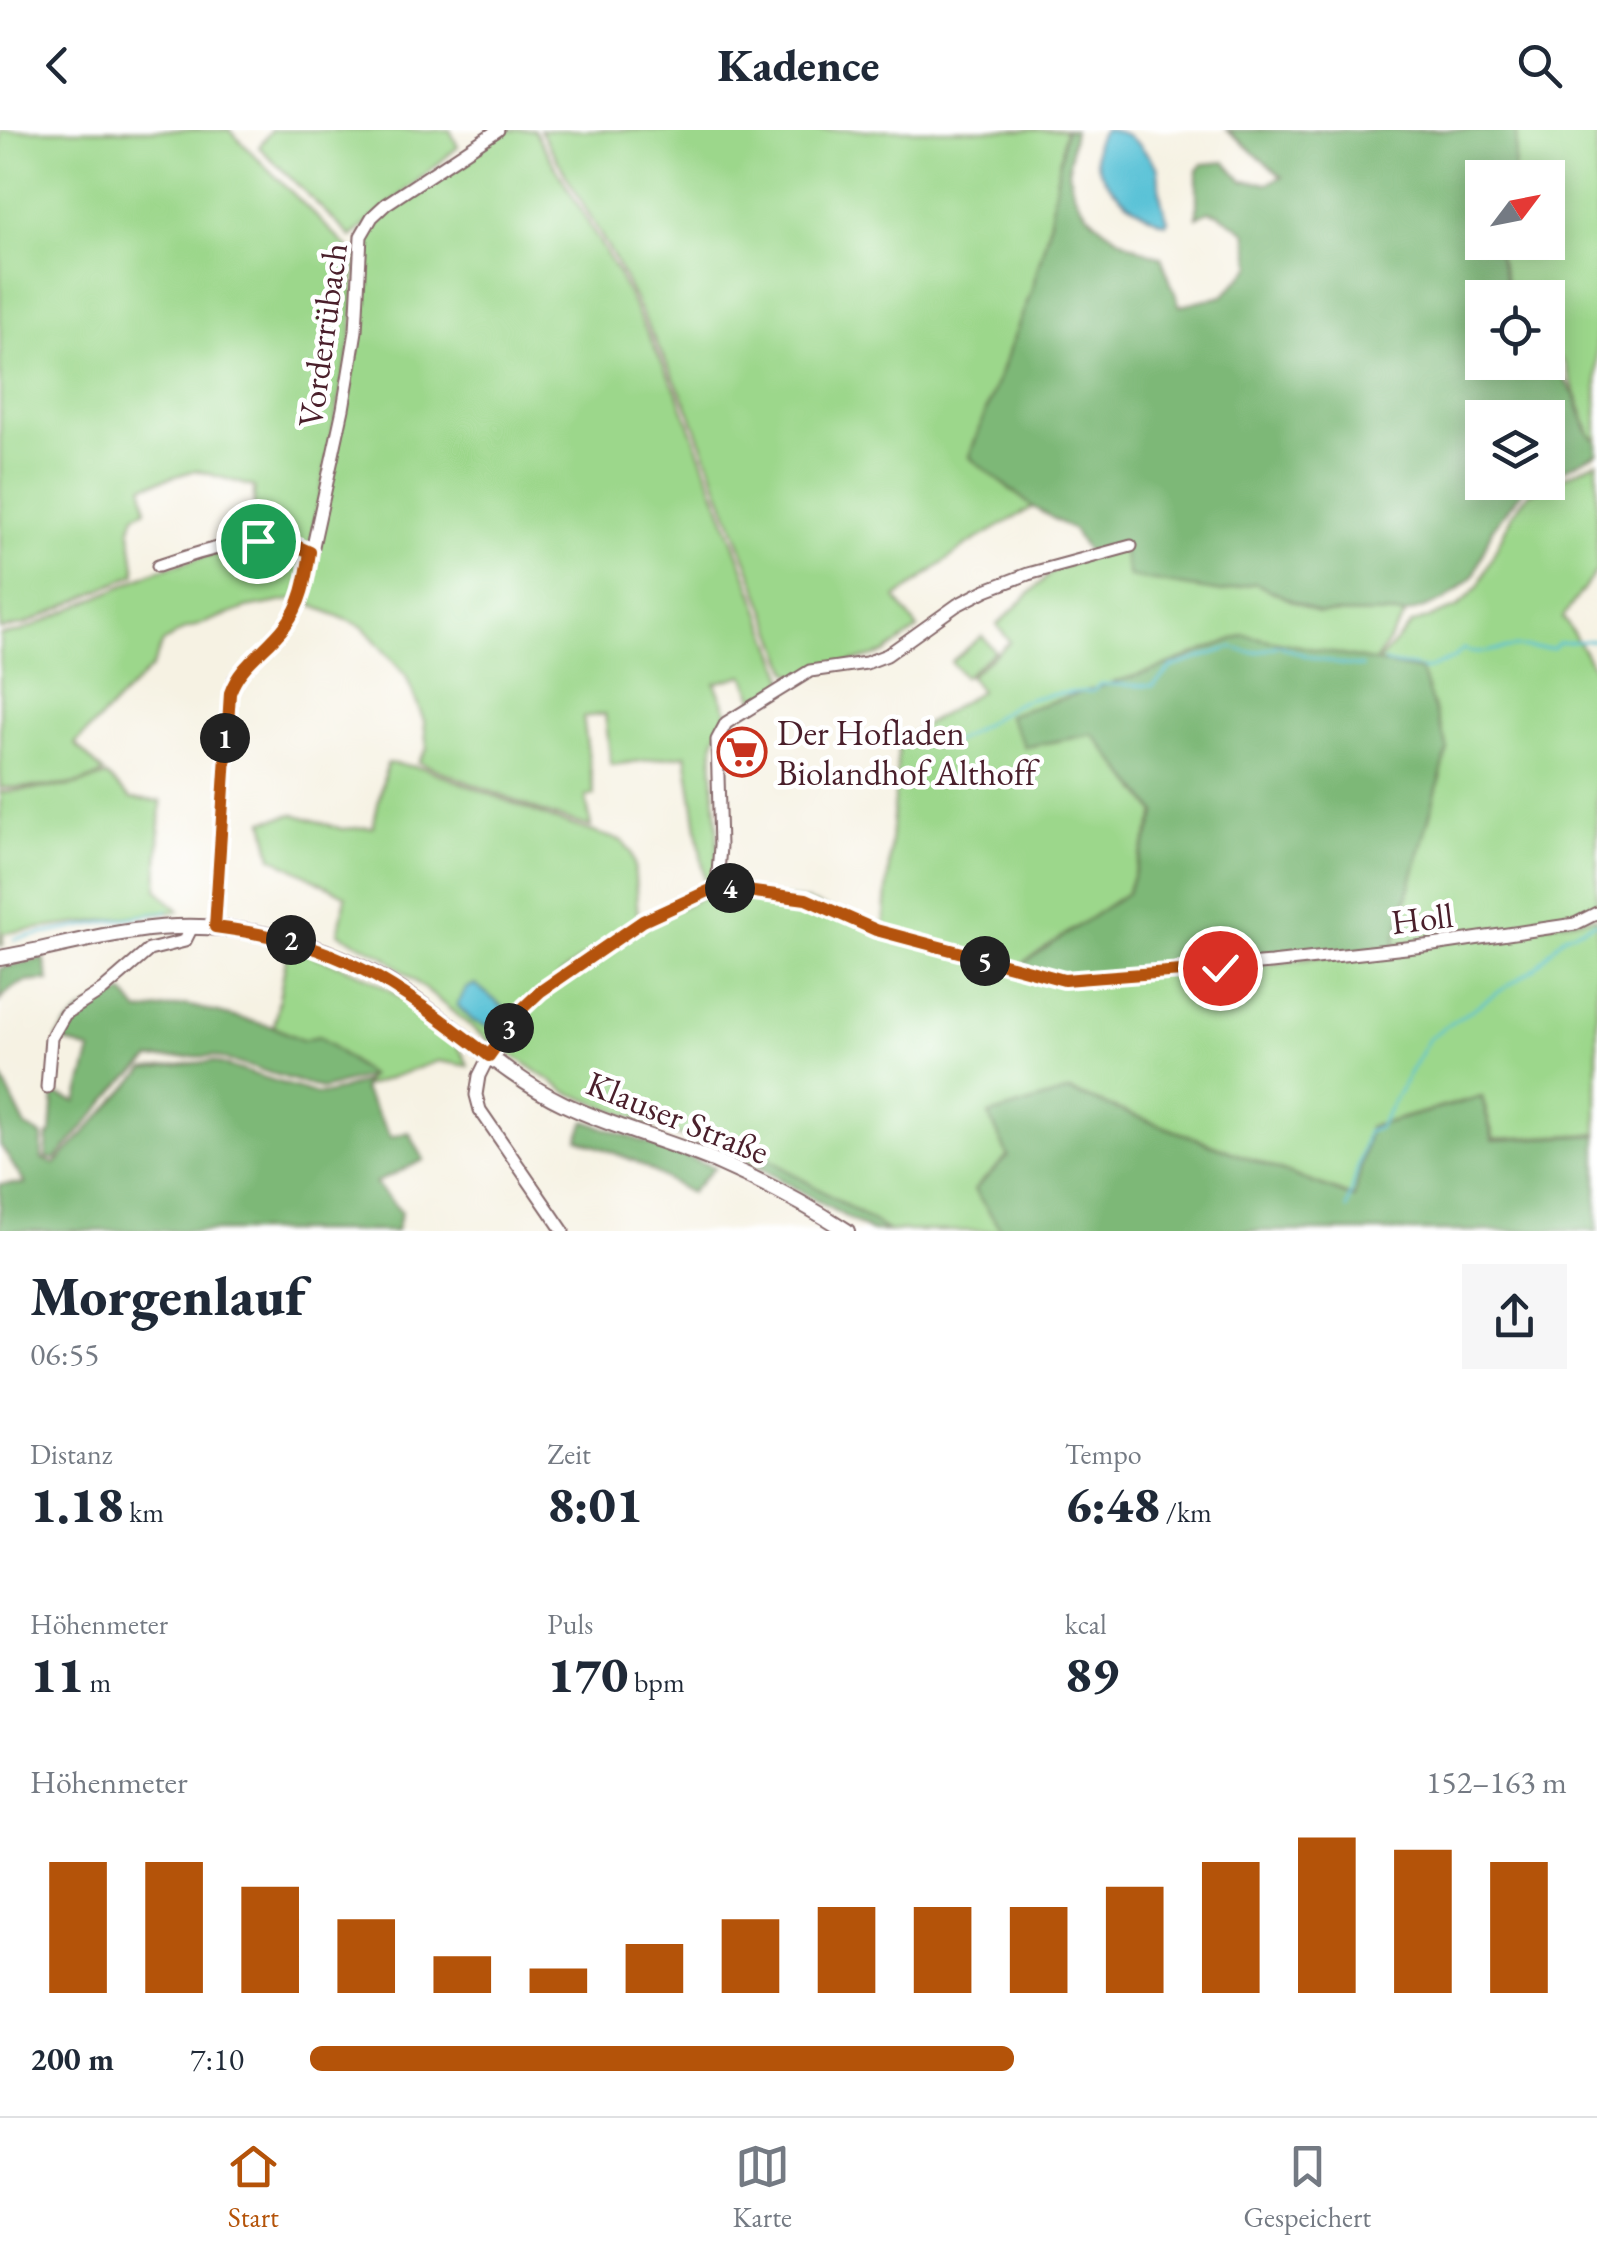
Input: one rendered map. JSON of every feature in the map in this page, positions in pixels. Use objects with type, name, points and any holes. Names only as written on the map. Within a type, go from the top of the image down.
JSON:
[{"type":"main road","name":"Klauser Straße","points":[[0,958],[135,930],[215,927],[298,941],[358,964],[403,991],[489,1056],[563,1103],[720,1163],[798,1201],[847,1231]]},
{"type":"street","name":"Vorderrübach","points":[[215,927],[230,693],[234,680],[284,628],[301,601],[356,331],[361,236],[386,204],[498,130]]},
{"type":"street","points":[[158,566],[222,546],[258,541],[292,544],[310,552]]},
{"type":"street","points":[[564,1231],[480,1110],[476,1094],[489,1056],[524,1007],[541,991],[643,921],[717,887],[717,740],[726,723],[810,672],[866,664],[887,655],[957,605],[986,590],[1028,574],[1131,546]]},
{"type":"street","name":"Holl","points":[[717,887],[806,899],[876,930],[1064,980],[1432,945],[1575,924],[1597,913]]},
{"type":"street","name":"Klauser Straße","points":[[47,1087],[51,1038],[65,1014],[102,990],[149,950],[185,941],[192,927]]},
{"type":"green space","points":[[0,130],[229,130],[356,256],[352,336],[311,542],[307,546],[254,534],[254,487],[196,470],[143,486],[146,509],[135,515],[130,530],[136,574],[26,624],[0,630]]},
{"type":"green space","points":[[271,130],[450,130],[458,147],[351,237],[259,147]]},
{"type":"green space","points":[[504,130],[534,130],[616,270],[679,397],[784,675],[784,682],[756,702],[744,675],[715,683],[728,714],[714,742],[717,859],[706,889],[686,755],[611,765],[605,714],[583,717],[594,795],[586,797],[591,827],[545,813],[418,762],[427,749],[424,721],[406,676],[363,627],[303,601],[359,334],[363,236],[374,218]]},
{"type":"green space","points":[[540,130],[1065,130],[1048,231],[1032,289],[969,456],[1033,507],[967,545],[896,598],[918,629],[884,653],[797,677],[789,672],[687,405],[615,260]]},
{"type":"green space","points":[[1065,130],[1074,130],[1069,172],[1074,193],[1105,229],[1161,257],[1180,306],[1223,296],[1252,266],[1246,232],[1219,214],[1209,211],[1197,217],[1197,170],[1203,164],[1225,162],[1243,181],[1268,183],[1282,177],[1227,130],[1517,130],[1514,160],[1465,160],[1465,260],[1500,260],[1507,280],[1465,280],[1465,380],[1565,380],[1588,432],[1597,442],[1597,453],[1565,469],[1565,400],[1465,400],[1465,500],[1515,500],[1492,529],[1474,576],[1444,601],[1406,614],[1318,613],[1255,583],[1222,592],[1129,577],[1121,544],[1087,552],[1073,530],[1033,507],[969,457],[1032,289],[1048,231]]},
{"type":"green space","points":[[1517,130],[1597,130],[1597,443],[1591,437],[1565,364],[1565,280],[1507,280],[1500,260],[1565,260],[1565,160],[1514,160]]},
{"type":"green space","points":[[1597,461],[1597,570],[1563,617],[1597,673],[1597,910],[1566,921],[1393,948],[1417,859],[1377,662],[1412,624],[1456,608],[1478,587],[1512,515],[1523,500],[1565,500],[1565,476]]},
{"type":"green space","points":[[1121,544],[1222,592],[1255,583],[1319,613],[1406,614],[1375,662],[1244,635],[1161,668],[1009,715],[1025,747],[1093,734],[1156,813],[1127,893],[1020,965],[884,928],[899,741],[980,691],[969,676],[1010,642],[997,625],[1055,569]]},
{"type":"green space","points":[[264,546],[295,551],[305,559],[296,599],[247,608],[184,630],[163,643],[152,667],[75,744],[104,773],[67,785],[0,788],[0,635],[20,632],[158,570],[216,553]]},
{"type":"green space","points":[[1244,635],[1421,671],[1448,749],[1393,948],[1065,977],[1021,965],[1127,893],[1157,813],[1093,734],[1025,747],[1008,715],[1161,668]]},
{"type":"green space","points":[[982,636],[995,651],[964,677],[951,662]]},
{"type":"green space","points":[[387,763],[424,768],[550,818],[622,841],[631,852],[638,918],[566,970],[490,1042],[384,956],[338,933],[346,896],[272,857],[264,821],[294,814],[342,829],[373,827]]},
{"type":"green space","points":[[107,776],[131,799],[161,801],[157,889],[179,911],[3,933],[0,946],[0,792],[71,786]]},
{"type":"green space","points":[[716,890],[806,901],[1013,972],[1225,971],[1597,917],[1597,1134],[1494,1139],[1482,1096],[1369,1127],[1355,1198],[1069,1091],[975,1190],[1002,1231],[889,1231],[767,1158],[759,1167],[567,1092],[501,1047],[519,1020],[568,974],[626,935]]},
{"type":"green space","points":[[288,947],[359,973],[395,994],[440,1028],[468,1066],[438,1061],[361,1088],[369,1075],[319,1036],[302,1040],[274,1027]]},
{"type":"green space","points":[[44,958],[49,981],[22,984],[0,1001],[0,968]]},
{"type":"green space","points":[[124,993],[139,1012],[187,1005],[274,1027],[302,1040],[319,1036],[370,1076],[323,1089],[213,1056],[151,1059],[123,1082],[56,1159],[46,1158],[54,1094],[77,1102],[91,1051],[57,1038],[85,1009]]},
{"type":"green space","points":[[212,1061],[317,1094],[366,1081],[362,1089],[391,1137],[409,1132],[424,1160],[375,1183],[401,1212],[396,1231],[0,1231],[0,1184],[25,1184],[0,1145],[0,1074],[26,1127],[42,1136],[42,1159],[55,1164],[145,1069]]},
{"type":"green space","points":[[1069,1091],[1354,1198],[1370,1127],[1482,1097],[1493,1140],[1597,1135],[1597,1231],[1002,1231],[974,1190],[1008,1156],[989,1115]]},
{"type":"green space","points":[[585,1121],[715,1167],[690,1193],[635,1161],[578,1139]]},
{"type":"green space","points":[[767,1158],[888,1231],[870,1231],[760,1168]]},
{"type":"water","points":[[1104,130],[1121,133],[1136,142],[1158,169],[1166,223],[1124,199],[1101,173],[1095,158],[1096,144]]},
{"type":"water","points":[[475,984],[504,1008],[489,1027],[473,1021],[457,1005],[466,989]]},
{"type":"waterway","points":[[1384,661],[1425,670],[1454,658],[1463,649],[1477,652],[1514,647],[1553,648],[1557,643],[1597,640]]},
{"type":"waterway","points":[[950,744],[1025,701],[1093,691],[1100,684],[1153,686],[1172,667],[1233,647],[1256,652],[1279,645],[1320,660],[1363,667]]},
{"type":"waterway","points":[[14,939],[167,911]]},
{"type":"waterway","points":[[1347,1209],[1367,1132],[1378,1128],[1430,1037],[1535,968],[1565,935],[1597,922]]},
{"type":"place","name":"Der Hofladen Biolandhof Althoff","points":[[742,752]]},
{"type":"route","points":[[258,541],[292,544],[310,552],[301,601],[284,628],[234,680],[230,693],[215,927],[298,941],[358,964],[403,991],[489,1056],[524,1007],[541,991],[643,921],[717,887],[806,899],[876,930],[1064,980],[1220,968]]}]
